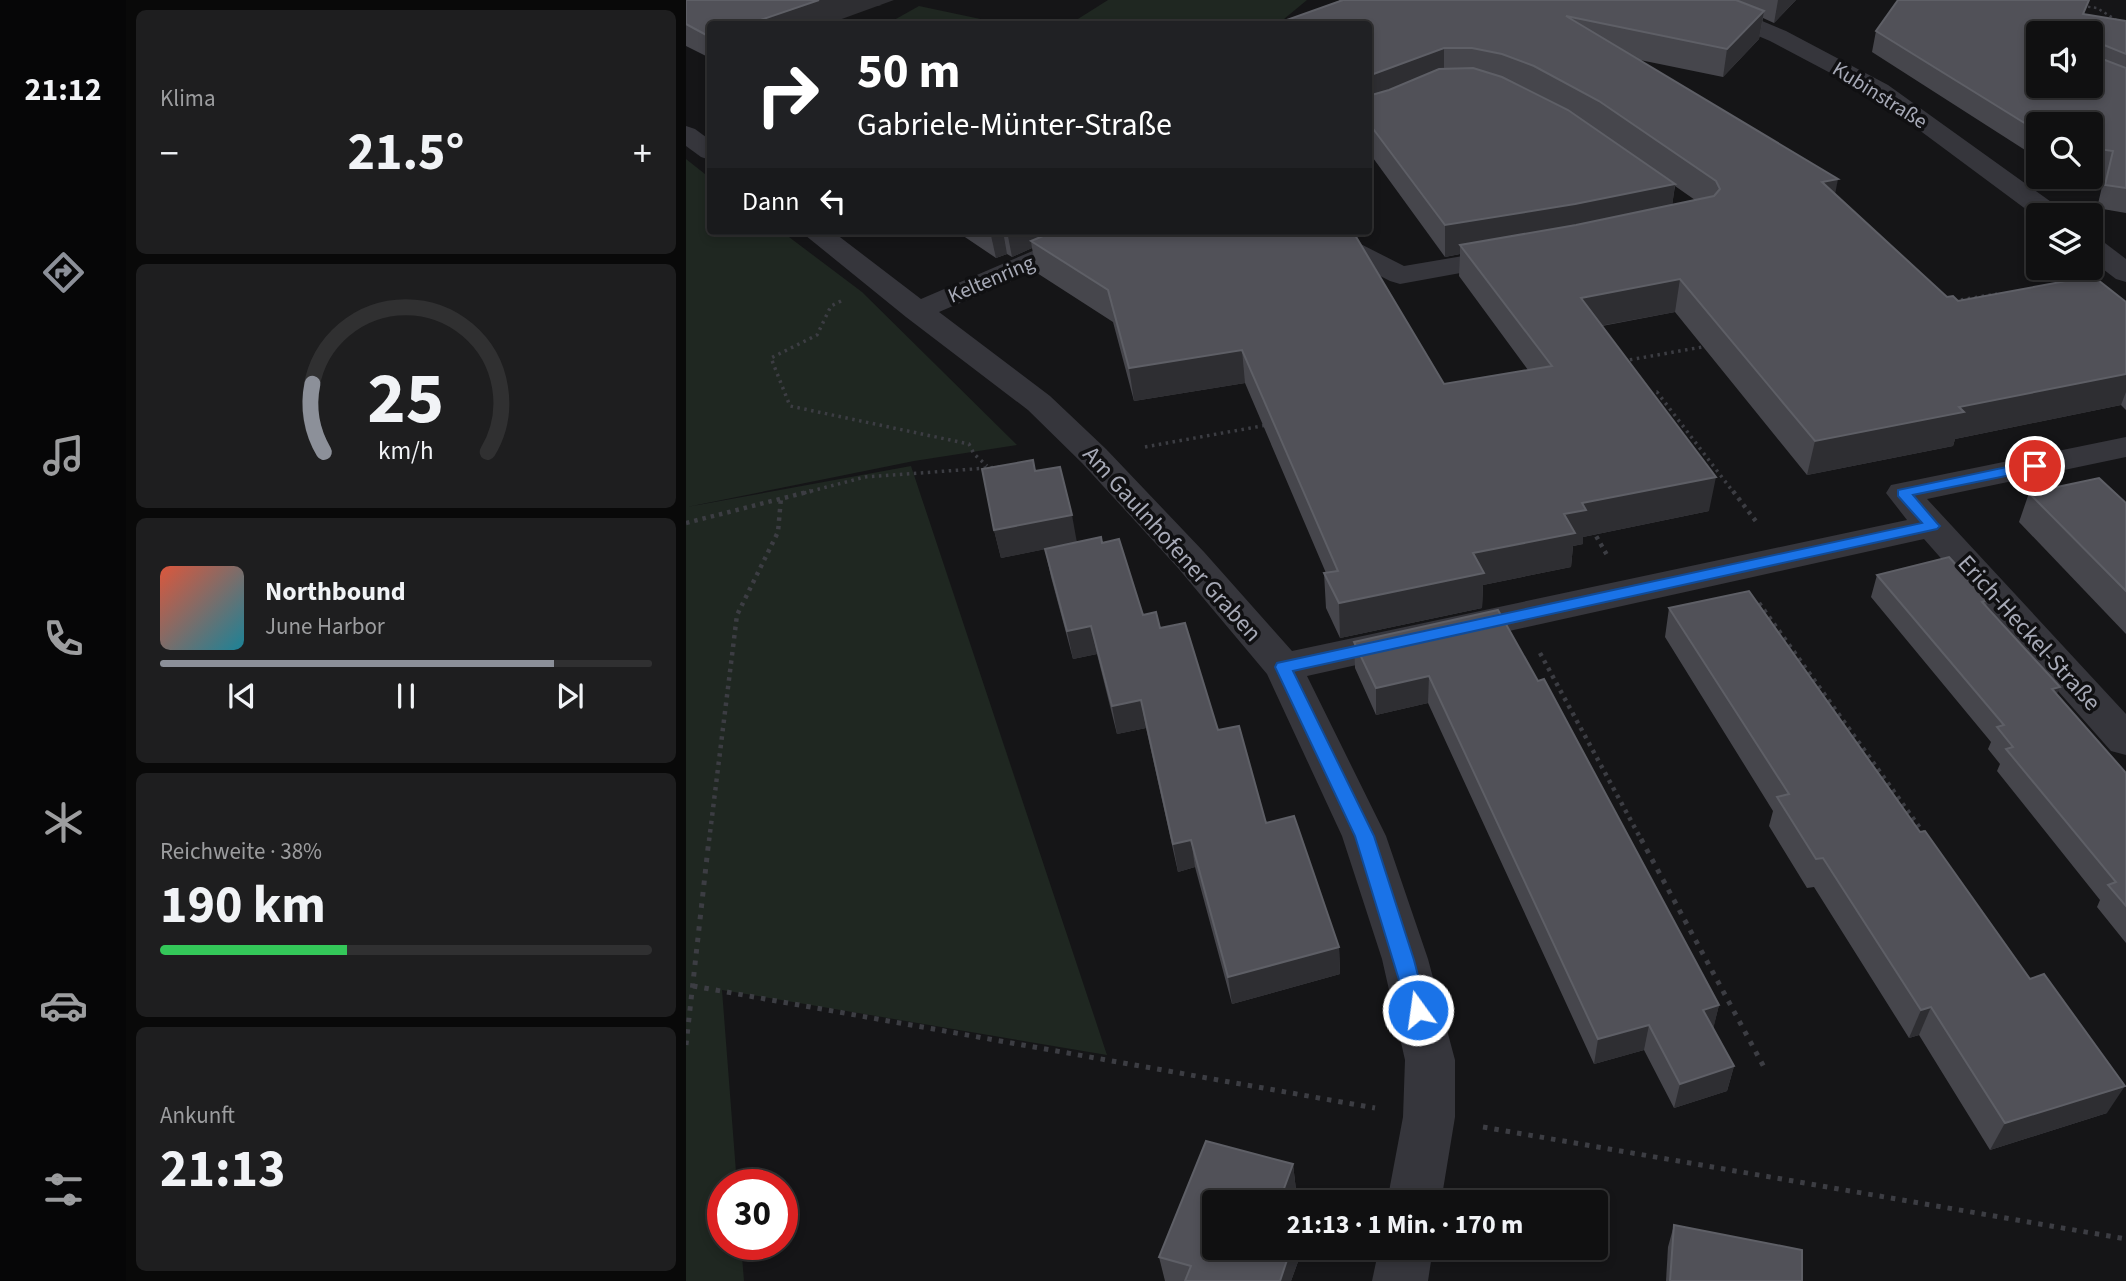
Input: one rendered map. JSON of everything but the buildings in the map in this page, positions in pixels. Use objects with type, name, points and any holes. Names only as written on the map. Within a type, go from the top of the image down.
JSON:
[{"type":"street","name":"Kubinstraße","points":[[1693,0],[1778,36],[1880,90],[2035,203]]},
{"type":"street","points":[[686,134],[707,150]]},
{"type":"street","name":"Am Gaulnhofener Graben","points":[[819,235],[1039,403],[1094,456],[1191,560],[1283,667],[1364,836],[1405,960],[1430,1060],[1429,1118],[1416,1190]]},
{"type":"street","name":"Keltenring","points":[[917,311],[1095,235]]},
{"type":"street","points":[[1322,235],[1401,275],[1542,251]]},
{"type":"street","points":[[2103,255],[2126,273]]},
{"type":"street","name":"Erich-Heckel-Straße","points":[[2126,447],[1903,493],[2126,740]]},
{"type":"street","points":[[1283,667],[1932,526]]},
{"type":"street","points":[[1400,1281],[1404,1260]]},
{"type":"path","points":[[2072,4],[2097,8],[2126,26]]},
{"type":"path","points":[[880,283],[831,306],[817,335],[771,358],[790,406],[969,444],[974,454],[988,467]]},
{"type":"path","points":[[1949,302],[2001,293]]},
{"type":"path","points":[[1614,362],[1709,345]]},
{"type":"path","points":[[1648,394],[1657,393],[1784,558]]},
{"type":"path","points":[[1094,456],[1275,424]]},
{"type":"path","points":[[686,523],[865,477],[1010,466]]},
{"type":"path","points":[[686,1045],[737,615],[778,532],[780,498]]},
{"type":"path","points":[[1587,522],[1630,591]]},
{"type":"path","points":[[1734,569],[1926,836]]},
{"type":"path","points":[[1519,616],[1765,1069]]},
{"type":"shaded area","points":[[1108,0],[1307,0],[1282,21],[1075,21]]},
{"type":"shaded area","points":[[919,6],[990,21],[892,21]]},
{"type":"shaded area","points":[[686,159],[707,176],[707,235],[786,235],[862,292],[1017,445],[914,461],[687,507],[911,466],[1107,1055],[722,990],[736,1169],[707,1169],[707,1260],[742,1260],[744,1281],[686,1281]]},
{"type":"route","points":[[1418,1010],[1405,960],[1364,836],[1283,667],[1932,526],[1903,493],[2035,466]]}]
